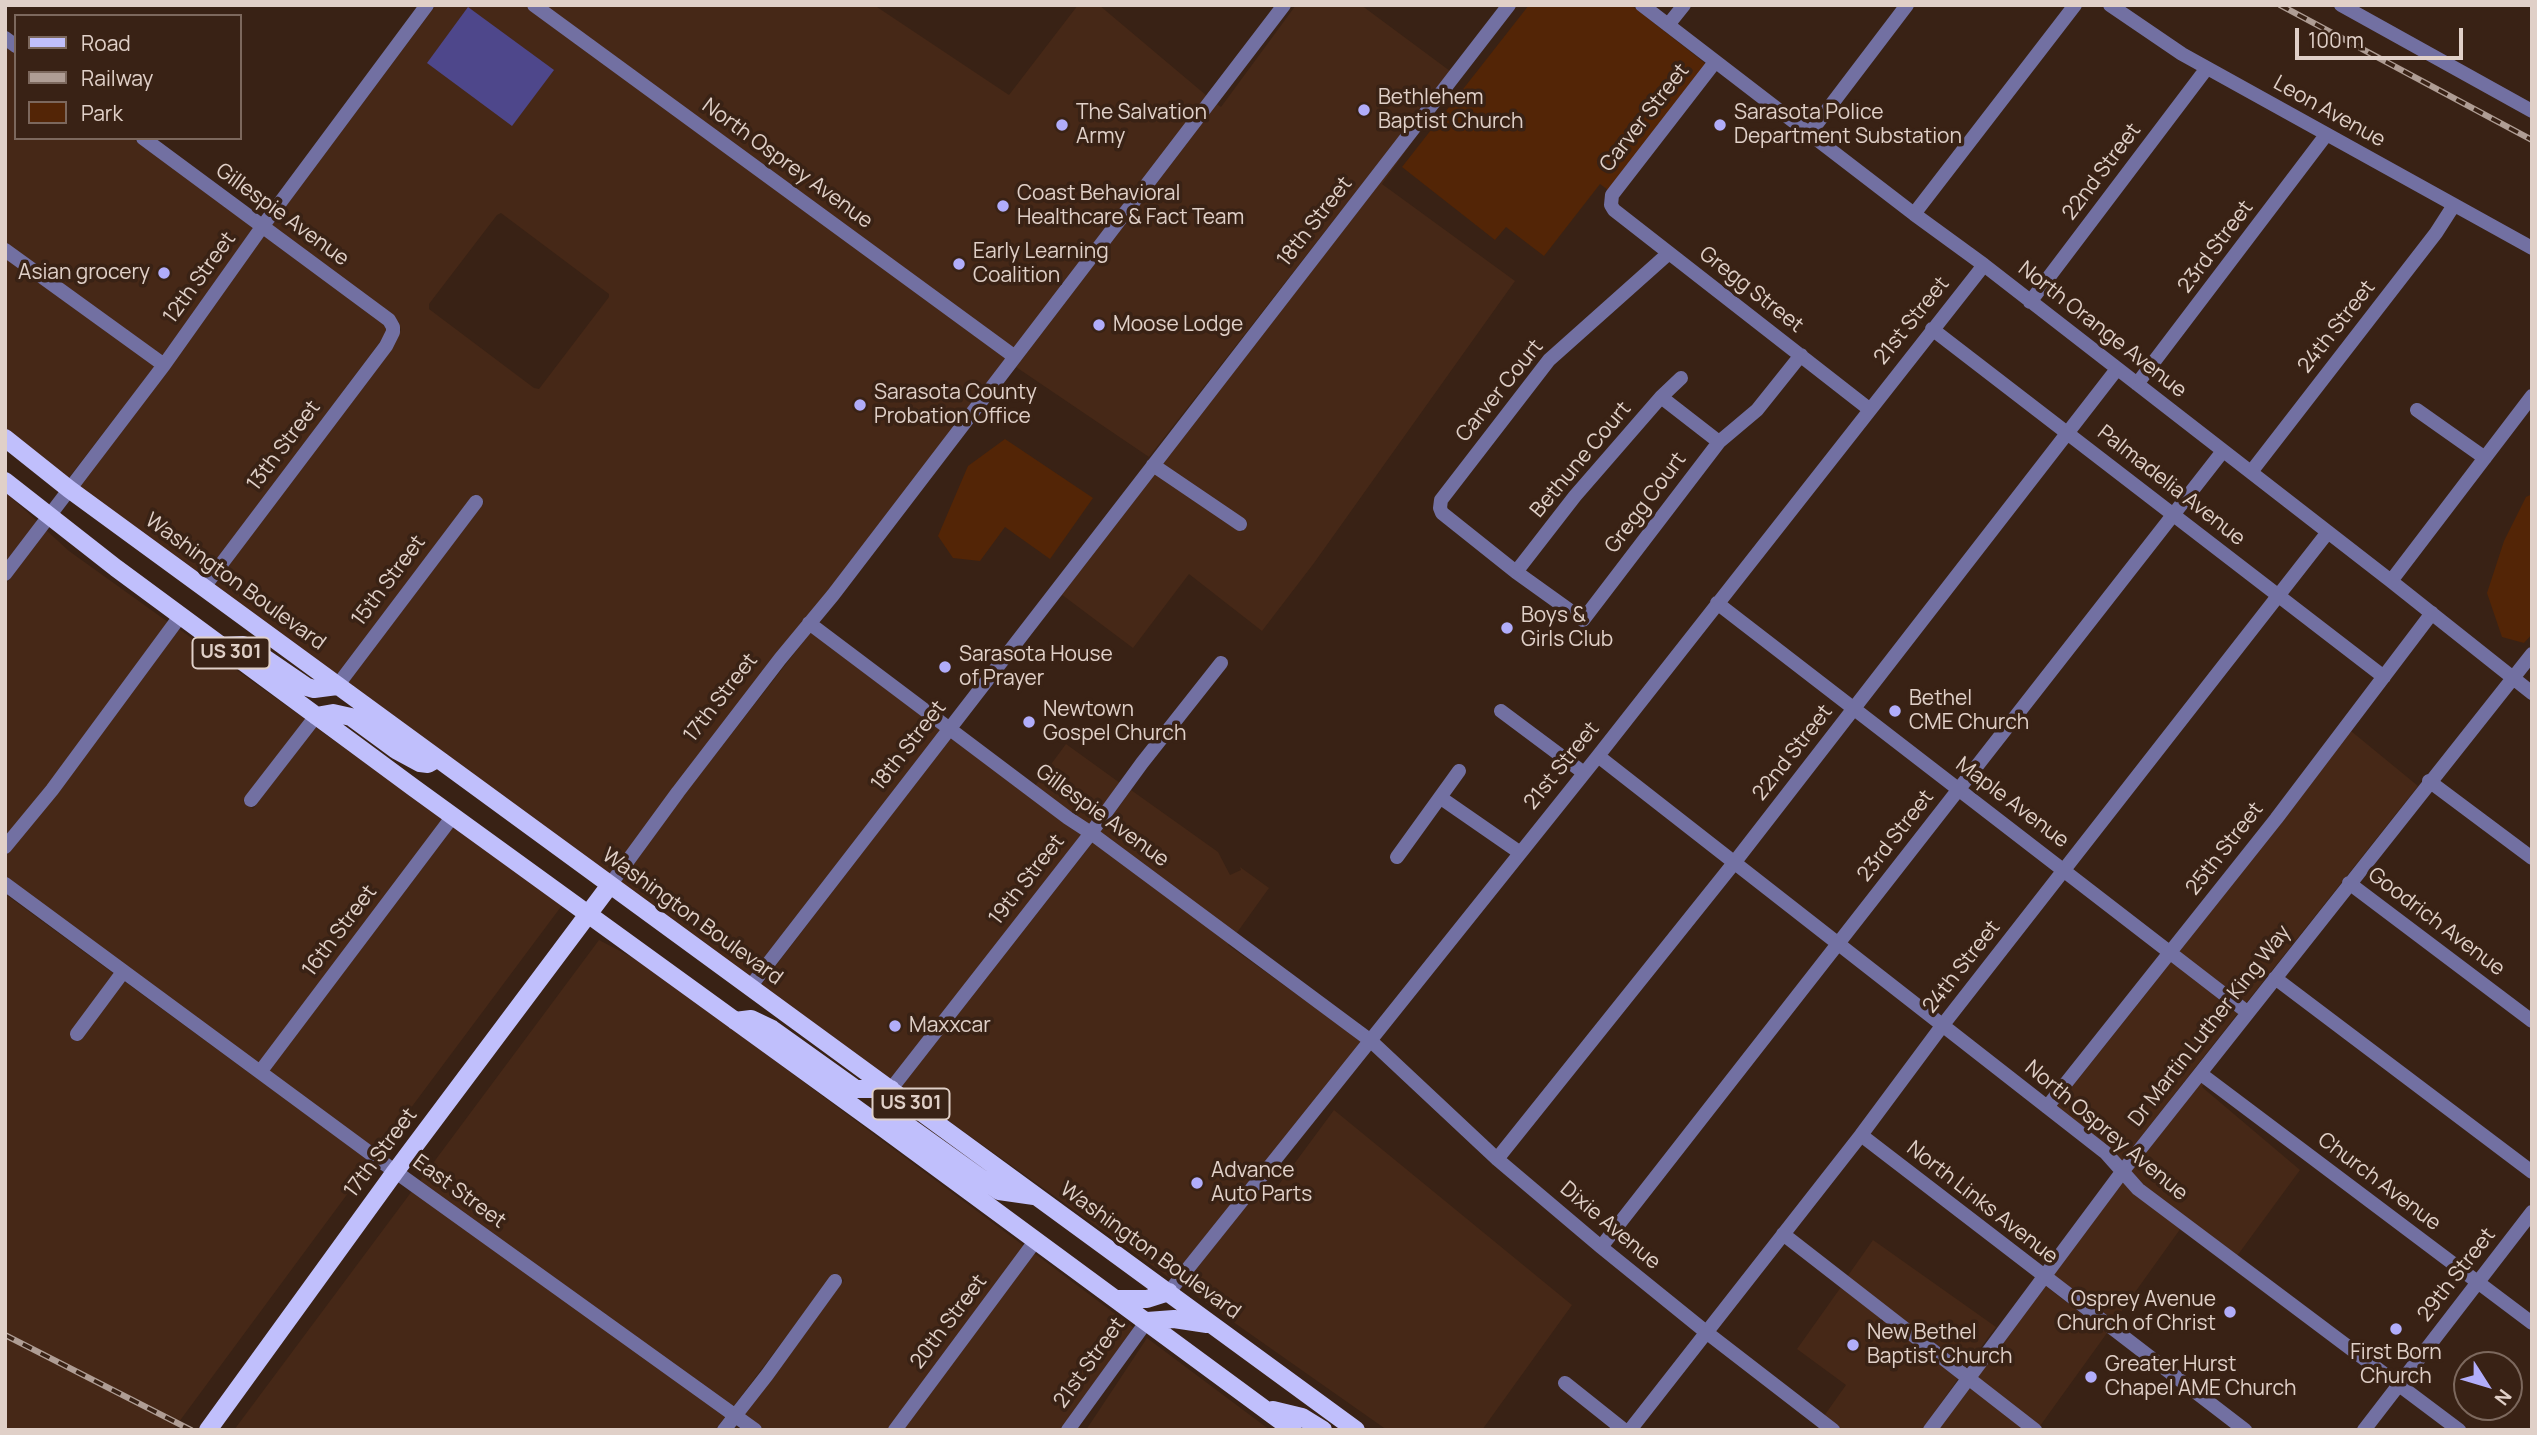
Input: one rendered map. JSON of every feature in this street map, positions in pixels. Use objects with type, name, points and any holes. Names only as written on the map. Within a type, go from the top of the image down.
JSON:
[{"type":"main road","name":"Washington Boulevard","points":[[5,438],[69,489],[337,686],[1356,1430]]},
{"type":"main road","name":"US 301","points":[[5,481],[48,517],[316,716],[1118,1299],[1293,1430]]},
{"type":"main road","points":[[221,646],[243,645],[250,648],[307,687],[314,689],[337,686]]},
{"type":"main road","points":[[316,716],[333,713],[351,717],[396,750],[420,763],[428,764],[437,759]]},
{"type":"main road","name":"17th Street","points":[[208,1430],[395,1172],[610,885]]},
{"type":"main road","points":[[735,1021],[751,1020],[772,1029],[856,1089],[891,1089]]},
{"type":"main road","points":[[879,1125],[911,1128],[999,1191],[1037,1197]]},
{"type":"main road","points":[[1118,1299],[1147,1299],[1169,1292]]},
{"type":"main road","points":[[1147,1321],[1174,1319],[1211,1324]]},
{"type":"main road","points":[[1266,1409],[1302,1417],[1323,1430]]},
{"type":"street","name":"12th Street","points":[[5,574],[163,365],[428,5]]},
{"type":"street","name":"North Osprey Avenue","points":[[534,5],[1015,357]]},
{"type":"street","name":"17th Street","points":[[610,885],[678,792],[1284,5]]},
{"type":"street","name":"18th Street","points":[[750,987],[1510,5]]},
{"type":"street","name":"North Orange Avenue","points":[[1642,5],[1984,265],[2532,693]]},
{"type":"street","points":[[1668,25],[1684,5]]},
{"type":"street","points":[[1809,134],[1907,5]]},
{"type":"street","points":[[1914,214],[2075,5]]},
{"type":"street","name":"Leon Avenue","points":[[2110,5],[2158,40],[2532,248]]},
{"type":"street","points":[[2341,5],[2532,111]]},
{"type":"street","name":"Carver Street","points":[[1611,201],[1612,195],[1716,62]]},
{"type":"street","name":"22nd Street","points":[[2030,302],[2207,68]]},
{"type":"street","name":"23rd Street","points":[[2137,384],[2326,135]]},
{"type":"street","name":"Gillespie Avenue","points":[[146,140],[389,320],[393,327]]},
{"type":"street","name":"Gregg Street","points":[[1611,201],[1614,210],[1869,409]]},
{"type":"street","name":"24th Street","points":[[2251,472],[2427,244],[2454,205]]},
{"type":"street","points":[[5,250],[163,365]]},
{"type":"street","name":"Carver Court","points":[[1516,572],[1442,513],[1441,500],[1549,360],[1669,253]]},
{"type":"street","name":"21st Street","points":[[1169,1292],[1598,756],[1984,265]]},
{"type":"street","name":"13th Street","points":[[204,587],[386,346],[393,327]]},
{"type":"street","name":"Palmadelia Avenue","points":[[1932,329],[2384,677]]},
{"type":"street","name":"Gregg Court","points":[[1516,572],[1583,620],[1719,442],[1757,410],[1801,355]]},
{"type":"street","name":"22nd Street","points":[[1497,1159],[1734,863],[2117,369]]},
{"type":"street","name":"Bethune Court","points":[[1516,572],[1575,496],[1661,397],[1681,378]]},
{"type":"street","points":[[2391,581],[2532,396]]},
{"type":"street","points":[[1661,397],[1719,442]]},
{"type":"street","points":[[2417,410],[2485,458]]},
{"type":"street","name":"23rd Street","points":[[1601,1247],[2223,451]]},
{"type":"street","points":[[1153,465],[1240,524]]},
{"type":"street","name":"15th Street","points":[[337,686],[476,502]]},
{"type":"street","name":"24th Street","points":[[1630,1430],[2328,532]]},
{"type":"street","name":"Maple Avenue","points":[[1717,603],[2247,1012]]},
{"type":"street","name":"25th Street","points":[[2047,1107],[2276,819],[2432,613]]},
{"type":"street","points":[[5,847],[52,790],[181,615]]},
{"type":"street","name":"Gillespie Avenue","points":[[809,623],[1371,1041]]},
{"type":"street","name":"Dr Martin Luther King Way","points":[[1930,1430],[1966,1378],[2122,1172],[2532,654]]},
{"type":"street","name":"19th Street","points":[[891,1089],[1221,663]]},
{"type":"street","points":[[1501,711],[1584,773]]},
{"type":"street","points":[[251,800],[316,716]]},
{"type":"street","name":"North Osprey Avenue","points":[[1598,756],[2106,1153],[2138,1189],[2459,1430]]},
{"type":"street","points":[[1396,857],[1459,771]]},
{"type":"street","points":[[2430,782],[2532,858]]},
{"type":"street","points":[[1441,798],[1519,852]]},
{"type":"street","name":"16th Street","points":[[260,1072],[453,816]]},
{"type":"street","name":"Goodrich Avenue","points":[[2349,883],[2532,1021]]},
{"type":"street","name":"East Street","points":[[5,884],[395,1172],[755,1430]]},
{"type":"street","points":[[77,1034],[123,972]]},
{"type":"street","points":[[2275,978],[2532,1172]]},
{"type":"street","name":"Dixie Avenue","points":[[1371,1041],[1497,1159],[1601,1247],[1833,1430]]},
{"type":"street","name":"Church Avenue","points":[[2201,1074],[2532,1323]]},
{"type":"street","name":"North Links Avenue","points":[[1861,1135],[2245,1430]]},
{"type":"street","name":"29th Street","points":[[2364,1430],[2532,1212]]},
{"type":"street","points":[[1783,1234],[2035,1430]]},
{"type":"street","name":"20th Street","points":[[895,1430],[1036,1240]]},
{"type":"street","points":[[724,1430],[835,1281]]},
{"type":"street","name":"21st Street","points":[[1068,1430],[1147,1321]]},
{"type":"street","points":[[1565,1383],[1624,1430]]},
{"type":"shaded area","points":[[436,5],[524,5],[1007,358],[609,876],[346,685],[484,502],[474,494],[335,677],[213,587],[401,330],[399,322],[271,226]],"holes":[[[501,213],[609,294],[539,389],[534,388],[429,309],[429,304]]]},
{"type":"shaded area","points":[[544,5],[874,5],[1009,95],[1078,5],[1099,5],[1207,96],[1014,349]]},
{"type":"shaded area","points":[[1296,5],[1361,5],[1450,71],[1149,457],[1016,367],[1217,104],[1221,107]]},
{"type":"shaded area","points":[[468,7],[554,70],[512,126],[427,63]]},
{"type":"shaded area","points":[[5,45],[14,52],[14,140],[135,140],[254,227],[162,356],[5,243]]},
{"type":"shaded area","points":[[1417,135],[1382,184],[1515,281],[1314,563],[1262,631],[1189,574],[1133,648],[1061,594],[1155,473],[1242,532],[1248,523],[1162,464]]},
{"type":"shaded area","points":[[264,235],[384,324],[387,330],[202,579],[77,488]]},
{"type":"shaded area","points":[[5,257],[155,366],[67,480],[5,430]]},
{"type":"shaded area","points":[[5,492],[37,521],[5,563]]},
{"type":"shaded area","points":[[46,530],[69,551],[168,622],[49,783],[5,837],[5,585]]},
{"type":"shaded area","points":[[179,629],[305,719],[243,801],[253,809],[315,727],[444,818],[258,1064],[5,877],[5,857],[36,820]]},
{"type":"shaded area","points":[[811,632],[940,730],[749,977],[620,883],[683,796]]},
{"type":"shaded area","points":[[2351,731],[2418,786],[2246,1003],[2179,952]]},
{"type":"shaded area","points":[[950,738],[1082,834],[890,1080],[761,985]]},
{"type":"shaded area","points":[[1066,744],[1120,783],[1089,825],[1035,786]]},
{"type":"shaded area","points":[[1131,790],[1218,852],[1230,875],[1241,870],[1240,867],[1269,888],[1236,934],[1100,832]]},
{"type":"shaded area","points":[[454,826],[563,904],[378,1152],[269,1071]]},
{"type":"shaded area","points":[[1093,842],[1229,943],[1228,945],[1362,1041],[1171,1279],[901,1087]]},
{"type":"shaded area","points":[[5,894],[371,1162],[173,1430],[5,1430]]},
{"type":"shaded area","points":[[599,940],[645,964],[1024,1246],[887,1430],[765,1430],[744,1414],[844,1280],[834,1273],[733,1407],[419,1182]]},
{"type":"shaded area","points":[[2172,961],[2238,1013],[2122,1161],[2056,1107]]},
{"type":"shaded area","points":[[2202,1082],[2202,1087],[2300,1170],[2237,1256],[2142,1185],[2130,1172]]},
{"type":"shaded area","points":[[1334,1110],[1572,1305],[1482,1430],[1387,1430],[1182,1286],[1255,1195],[1266,1202]]},
{"type":"shaded area","points":[[2122,1182],[2181,1228],[2113,1323],[2051,1276]]},
{"type":"shaded area","points":[[412,1191],[726,1416],[715,1430],[234,1430]]},
{"type":"shaded area","points":[[1873,1240],[1996,1327],[1965,1369],[1847,1277]]},
{"type":"shaded area","points":[[1034,1253],[1134,1328],[1060,1430],[903,1430]]},
{"type":"shaded area","points":[[2044,1285],[2107,1333],[2040,1426],[1975,1377]]},
{"type":"shaded area","points":[[1841,1287],[1958,1379],[1922,1430],[1843,1430],[1824,1416],[1846,1385],[1797,1349]]},
{"type":"shaded area","points":[[1147,1338],[1270,1430],[1086,1430]]},
{"type":"shaded area","points":[[1968,1387],[2026,1430],[1938,1430]]},
{"type":"green space","points":[[1529,5],[1631,5],[1706,64],[1608,190],[1600,184],[1544,256],[1506,227],[1495,240],[1402,167]]},
{"type":"green space","points":[[1005,439],[1093,498],[1050,559],[1005,527],[980,561],[953,558],[938,536],[968,466]]},
{"type":"green space","points":[[2532,494],[2532,634],[2524,643],[2502,637],[2487,593],[2504,541],[2526,497]]},
{"type":"railway","points":[[2280,5],[2532,140]]},
{"type":"railway","points":[[5,1335],[191,1430]]},
{"type":"place","name":"Bethlehem Baptist Church","points":[[1364,110]]},
{"type":"place","name":"The Salvation Army","points":[[1062,125]]},
{"type":"place","name":"Sarasota Police Department Substation","points":[[1720,125]]},
{"type":"place","name":"Coast Behavioral Healthcare & Fact Team","points":[[1003,206]]},
{"type":"place","name":"Early Learning Coalition","points":[[959,264]]},
{"type":"place","name":"Asian grocery","points":[[164,273]]},
{"type":"place","name":"Moose Lodge","points":[[1099,325]]},
{"type":"place","name":"Sarasota County Probation Office","points":[[860,405]]},
{"type":"place","name":"Boys & Girls Club","points":[[1507,628]]},
{"type":"place","name":"Sarasota House of Prayer","points":[[945,667]]},
{"type":"place","name":"Bethel CME Church","points":[[1895,711]]},
{"type":"place","name":"Newtown Gospel Church","points":[[1029,722]]},
{"type":"place","name":"Maxxcar","points":[[895,1026]]},
{"type":"place","name":"Advance Auto Parts","points":[[1197,1183]]},
{"type":"place","name":"Osprey Avenue Church of Christ","points":[[2230,1312]]},
{"type":"place","name":"First Born Church","points":[[2396,1329]]},
{"type":"place","name":"New Bethel Baptist Church","points":[[1853,1345]]},
{"type":"place","name":"Greater Hurst Chapel AME Church","points":[[2091,1377]]}]
